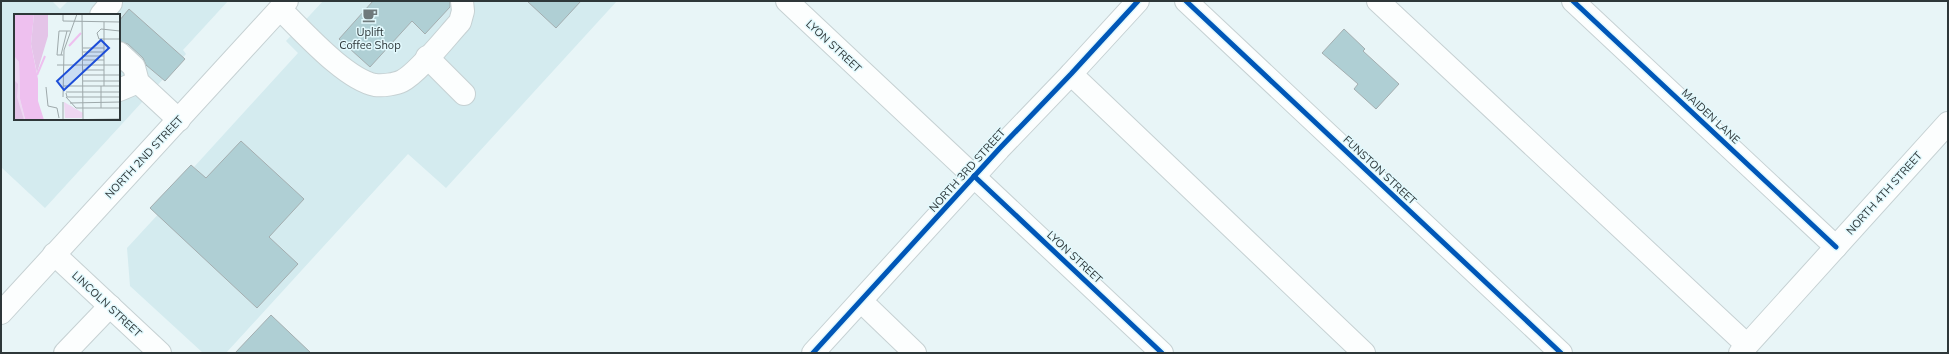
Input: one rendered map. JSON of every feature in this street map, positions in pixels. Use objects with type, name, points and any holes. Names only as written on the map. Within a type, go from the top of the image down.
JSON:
[{"type":"main road","points":[[284,5],[344,69],[375,85],[402,81],[412,74],[460,22],[463,11],[462,1]]},
{"type":"main road","name":"LYON STREET","points":[[786,1],[1162,353]]},
{"type":"main road","name":"NORTH 3RD STREET","points":[[813,353],[974,176],[1138,1]]},
{"type":"main road","name":"FUNSTON STREET","points":[[1186,1],[1561,353]]},
{"type":"main road","points":[[1378,1],[1743,349]]},
{"type":"main road","name":"MAIDEN LANE","points":[[1573,1],[1836,247]]},
{"type":"main road","name":"NORTH 2ND STREET","points":[[1,313],[284,5]]},
{"type":"main road","points":[[120,54],[134,67],[128,86],[179,120]]},
{"type":"main road","points":[[427,57],[464,94]]},
{"type":"main road","points":[[1071,74],[1364,353]]},
{"type":"main road","name":"NORTH 4TH STREET","points":[[1743,349],[1948,123]]},
{"type":"main road","name":"LINCOLN STREET","points":[[54,254],[160,353]]},
{"type":"main road","points":[[861,301],[915,353]]},
{"type":"main road","points":[[65,353],[110,306]]},
{"type":"shaded area","points":[[1,1],[52,1],[60,9],[68,1],[228,1],[183,50],[186,54],[45,208],[1,167]]},
{"type":"shaded area","points":[[323,1],[617,1],[446,188],[408,154],[226,353],[203,353],[130,286],[127,248],[198,171],[194,167],[298,53],[286,41]]},
{"type":"building","points":[[373,1],[450,1],[450,7],[425,34],[412,21],[370,67],[339,39]]},
{"type":"building","points":[[527,1],[581,1],[556,28]]},
{"type":"building","points":[[129,9],[185,59],[165,81],[146,65],[143,58],[128,44],[120,41],[120,20]]},
{"type":"building","points":[[1344,29],[1365,49],[1363,51],[1399,84],[1376,109],[1354,89],[1358,84],[1322,53]]},
{"type":"building","points":[[241,141],[304,199],[269,237],[298,264],[257,308],[150,208],[191,165],[206,178]]},
{"type":"building","points":[[271,315],[311,353],[235,353]]},
{"type":"cycle path","points":[[813,353],[999,149],[1138,1]]},
{"type":"cycle path","points":[[1186,1],[1561,353]]},
{"type":"cycle path","points":[[1573,1],[1836,247]]},
{"type":"cycle path","points":[[974,176],[1162,353]]},
{"type":"place","name":"Uplift Coffee Shop","points":[[370,15]]}]
